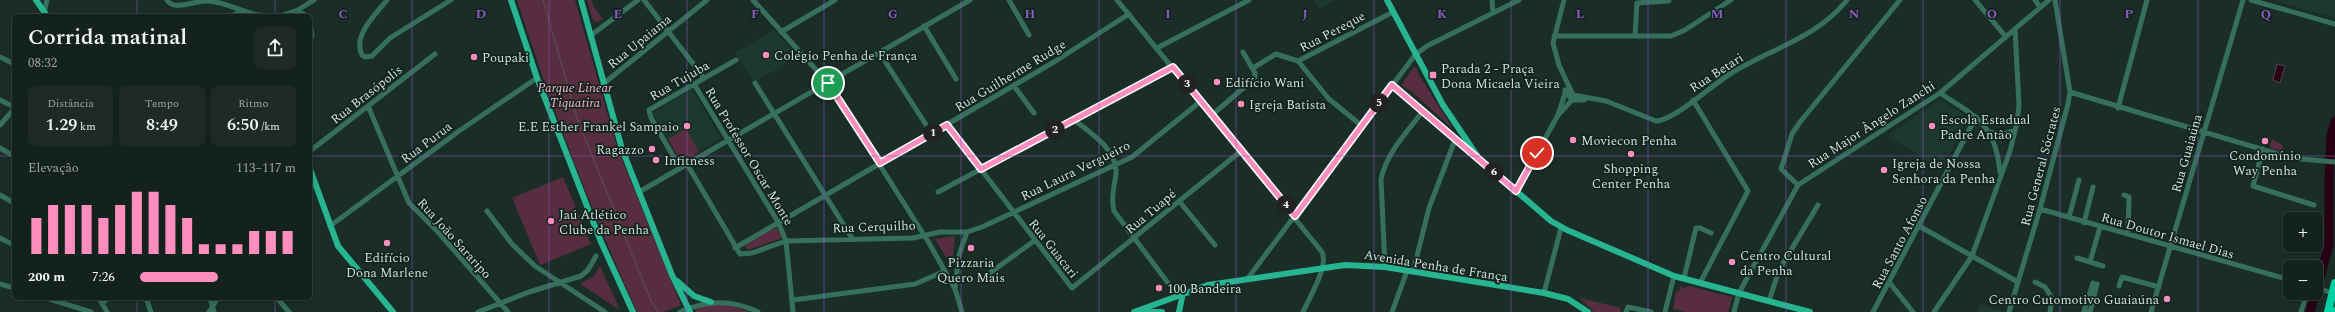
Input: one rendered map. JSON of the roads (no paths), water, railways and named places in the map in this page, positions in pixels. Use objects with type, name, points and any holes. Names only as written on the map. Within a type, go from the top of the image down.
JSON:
[{"type":"highway","points":[[2328,312],[2335,283]]},
{"type":"main road","points":[[36,0],[45,14]]},
{"type":"main road","points":[[511,0],[537,78],[601,242],[633,312]]},
{"type":"main road","points":[[581,0],[622,149],[686,310]]},
{"type":"main road","points":[[1387,0],[1415,55],[1454,122],[1480,160],[1561,228],[1674,276],[1810,312]]},
{"type":"main road","points":[[312,175],[340,250],[393,312]]},
{"type":"main road","name":"Avenida Penha de França","points":[[1134,312],[1208,285],[1323,266],[1363,264],[1544,292],[1568,299],[1588,312]]},
{"type":"main road","points":[[672,275],[689,294],[711,302]]},
{"type":"main road","points":[[1179,312],[1180,294]]},
{"type":"main road","points":[[1143,312],[1162,312]]},
{"type":"street","points":[[46,14],[47,0]]},
{"type":"street","points":[[167,0],[169,4],[175,5],[208,0],[255,14]]},
{"type":"street","points":[[286,14],[298,10],[314,0]]},
{"type":"street","points":[[387,0],[362,36],[359,46],[362,55],[365,57],[372,56],[390,38],[451,0]]},
{"type":"street","points":[[590,36],[638,0]]},
{"type":"street","points":[[644,0],[704,78]]},
{"type":"street","name":"Rua Upaiama","points":[[603,84],[706,0]]},
{"type":"street","points":[[753,0],[828,83],[925,236],[955,289],[962,312]]},
{"type":"street","points":[[781,32],[835,0]]},
{"type":"street","points":[[639,192],[970,0]]},
{"type":"street","points":[[1009,0],[1029,36]]},
{"type":"street","points":[[1117,0],[1295,216],[1322,252],[1324,257],[1323,266],[1303,312]]},
{"type":"street","points":[[1157,48],[1249,0]]},
{"type":"street","points":[[1492,0],[1493,13]]},
{"type":"street","points":[[1248,278],[1415,55],[1518,0]]},
{"type":"street","points":[[1558,115],[1572,100],[1566,90],[1565,82],[1554,53],[1554,36],[1564,0]]},
{"type":"street","points":[[1554,36],[1671,36],[1731,0]]},
{"type":"street","name":"Rua Betari","points":[[1565,82],[1573,95],[1596,98],[1656,121],[1666,119],[1730,74],[1823,25],[1847,0]]},
{"type":"street","points":[[1798,185],[1781,169],[1792,134],[1800,122],[1900,0]]},
{"type":"street","points":[[1975,0],[2006,37]]},
{"type":"street","points":[[2035,0],[2042,4]]},
{"type":"street","name":"Rua Major Ângelo Zanchi","points":[[1734,312],[1739,293],[1798,185],[1940,93],[2042,4],[2049,0]]},
{"type":"street","name":"Rua General Sócrates","points":[[2011,312],[2018,282],[2066,116],[2070,92],[2055,0]]},
{"type":"street","points":[[2118,108],[2148,0]]},
{"type":"street","name":"Rua Guaiaúna","points":[[2151,312],[2243,0]]},
{"type":"street","points":[[2251,0],[2335,24]]},
{"type":"street","points":[[1635,36],[1637,3],[1669,1]]},
{"type":"street","points":[[298,10],[303,14]]},
{"type":"street","points":[[235,14],[242,11]]},
{"type":"street","name":"Rua Pereque","points":[[1362,126],[1329,99],[1298,61],[1393,12]]},
{"type":"street","name":"Rua Guilherme Rudge","points":[[735,248],[1014,86],[1091,40],[1128,14]]},
{"type":"street","points":[[924,26],[956,79]]},
{"type":"street","points":[[1934,312],[1972,256],[2010,151],[2019,105],[2015,29]]},
{"type":"street","points":[[879,52],[932,134]]},
{"type":"street","points":[[1212,115],[1254,80],[1256,75],[1243,52]]},
{"type":"street","name":"Rua Brasópolis","points":[[312,149],[435,54]]},
{"type":"street","points":[[1253,68],[1276,54],[1298,61]]},
{"type":"street","points":[[0,56],[12,63]]},
{"type":"street","name":"Rua Tujuba","points":[[680,168],[651,118],[649,110],[736,60]]},
{"type":"street","points":[[938,192],[1173,67]]},
{"type":"street","name":"Rua Purua","points":[[330,226],[398,178],[459,131],[537,78]]},
{"type":"street","points":[[756,83],[852,238]]},
{"type":"street","name":"Rua Professor Oscar Monte","points":[[694,84],[778,222],[786,240],[793,312]]},
{"type":"street","points":[[1392,85],[1480,160]]},
{"type":"street","points":[[1014,86],[1034,112]]},
{"type":"street","points":[[1516,191],[1558,115],[1566,90]]},
{"type":"street","points":[[2070,92],[2118,108],[2291,158],[2335,162]]},
{"type":"street","points":[[1940,93],[1976,117],[1990,132],[1998,152],[2001,173]]},
{"type":"street","name":"Rua Betari","points":[[1572,100],[1584,100],[1587,98]]},
{"type":"street","points":[[0,100],[12,107]]},
{"type":"street","points":[[1693,100],[1747,187],[1747,195],[1700,283]]},
{"type":"street","name":"Rua Laura Vergueiro","points":[[1013,212],[1132,157],[1201,101]]},
{"type":"street","name":"Rua João Sararipo","points":[[368,106],[398,178],[413,208],[438,232],[499,304],[508,312]]},
{"type":"street","points":[[0,125],[12,110]]},
{"type":"street","points":[[1385,267],[1381,179],[1383,171],[1392,153],[1424,111]]},
{"type":"street","name":"Rua Santo Afonso","points":[[1873,312],[1976,117]]},
{"type":"street","points":[[1074,120],[1100,141],[1116,165],[1112,202],[1114,211],[1134,239],[1180,294]]},
{"type":"street","name":"Rua Guacari","points":[[947,125],[1034,241],[1072,288]]},
{"type":"street","points":[[1990,132],[2001,135],[2014,130]]},
{"type":"street","points":[[1392,312],[1410,271],[1428,208],[1455,140]]},
{"type":"street","points":[[0,148],[12,155]]},
{"type":"street","points":[[2263,150],[2253,186],[2314,205]]},
{"type":"street","name":"Rua Tuapé","points":[[1072,288],[1241,151]]},
{"type":"street","points":[[687,164],[735,248]]},
{"type":"street","points":[[2069,218],[2079,180]]},
{"type":"street","points":[[2084,223],[2093,187]]},
{"type":"street","points":[[0,195],[12,202]]},
{"type":"street","points":[[2124,195],[2129,197],[2128,234]]},
{"type":"street","points":[[1179,201],[1214,245]]},
{"type":"street","points":[[1769,302],[1779,270],[1818,205]]},
{"type":"street","name":"Rua Doutor Ismael Dias","points":[[2040,209],[2084,223],[2283,278]]},
{"type":"street","points":[[486,211],[512,244],[535,266],[605,312]]},
{"type":"street","name":"Rua Cerquilho","points":[[735,248],[740,254],[744,255],[786,240],[913,238],[949,230],[967,232],[990,225],[1013,212]]},
{"type":"street","points":[[1919,226],[2018,282]]},
{"type":"street","points":[[2090,262],[2100,227]]},
{"type":"street","points":[[1544,292],[1561,228]]},
{"type":"street","points":[[1684,278],[1696,228],[1712,233]]},
{"type":"street","points":[[955,289],[959,255],[967,232]]},
{"type":"street","points":[[0,238],[12,244]]},
{"type":"street","points":[[986,275],[1034,241]]},
{"type":"street","points":[[478,312],[558,282],[580,276],[588,270],[596,256]]},
{"type":"street","points":[[2077,258],[2103,266]]},
{"type":"street","points":[[793,300],[915,284],[945,271]]},
{"type":"street","points":[[1665,312],[1674,276]]},
{"type":"street","points":[[2119,286],[2122,277],[2158,287]]},
{"type":"street","points":[[1889,282],[1913,312]]},
{"type":"street","points":[[2035,282],[2045,287],[2052,298],[2050,312]]},
{"type":"street","points":[[2088,312],[2084,310],[2095,283]]},
{"type":"street","points":[[0,284],[12,287]]},
{"type":"street","points":[[2323,289],[2335,294]]},
{"type":"street","points":[[52,300],[91,312]]},
{"type":"street","points":[[100,300],[106,312]]},
{"type":"street","points":[[102,304],[106,300]]},
{"type":"street","points":[[147,300],[151,312]]},
{"type":"street","points":[[211,300],[214,312]]},
{"type":"street","points":[[209,312],[212,304],[216,300]]},
{"type":"street","points":[[279,300],[289,312]]},
{"type":"street","points":[[2301,312],[2305,300]]},
{"type":"street","points":[[686,310],[711,302],[738,304],[758,312]]},
{"type":"street","points":[[1626,310],[1651,312]]},
{"type":"waterway","points":[[543,0],[578,121],[651,301],[658,312]]},
{"type":"waterway","points":[[2310,312],[2329,245],[2329,177],[2331,136],[2335,121]]},
{"type":"place","name":"Colégio Penha de França","points":[[766,55]]},
{"type":"place","name":"Poupaki","points":[[474,57]]},
{"type":"place","name":"Parada 2 - Praça Dona Micaela Vieira","points":[[1433,75]]},
{"type":"place","name":"Edifício Wani","points":[[1217,82]]},
{"type":"place","name":"Igreja Batista","points":[[1241,104]]},
{"type":"place","name":"E.E Esther Frankel Sampaio","points":[[687,126]]},
{"type":"place","name":"Escola Estadual Padre Antão","points":[[1932,126]]},
{"type":"place","name":"Moviecon Penha","points":[[1573,140]]},
{"type":"place","name":"Condomínio Way Penha","points":[[2265,141]]},
{"type":"place","name":"Ragazzo","points":[[652,149]]},
{"type":"place","name":"Shopping Center Penha","points":[[1631,154]]},
{"type":"place","name":"Infitness","points":[[656,160]]},
{"type":"place","name":"Igreja de Nossa Senhora da Penha","points":[[1884,170]]},
{"type":"place","name":"Jaú Atlético Clube da Penha","points":[[551,221]]},
{"type":"place","name":"Edifício Dona Marlene","points":[[387,243]]},
{"type":"place","name":"Pizzaria Quero Mais","points":[[971,248]]},
{"type":"place","name":"Centro Cultural da Penha","points":[[1732,262]]},
{"type":"place","name":"100 Bandeira","points":[[1159,288]]},
{"type":"place","name":"Centro Cutomotivo Guaiaúna","points":[[2167,299]]},
{"type":"park label","name":"Parque Linear Tiquatira","points":[[575,94]]}]
